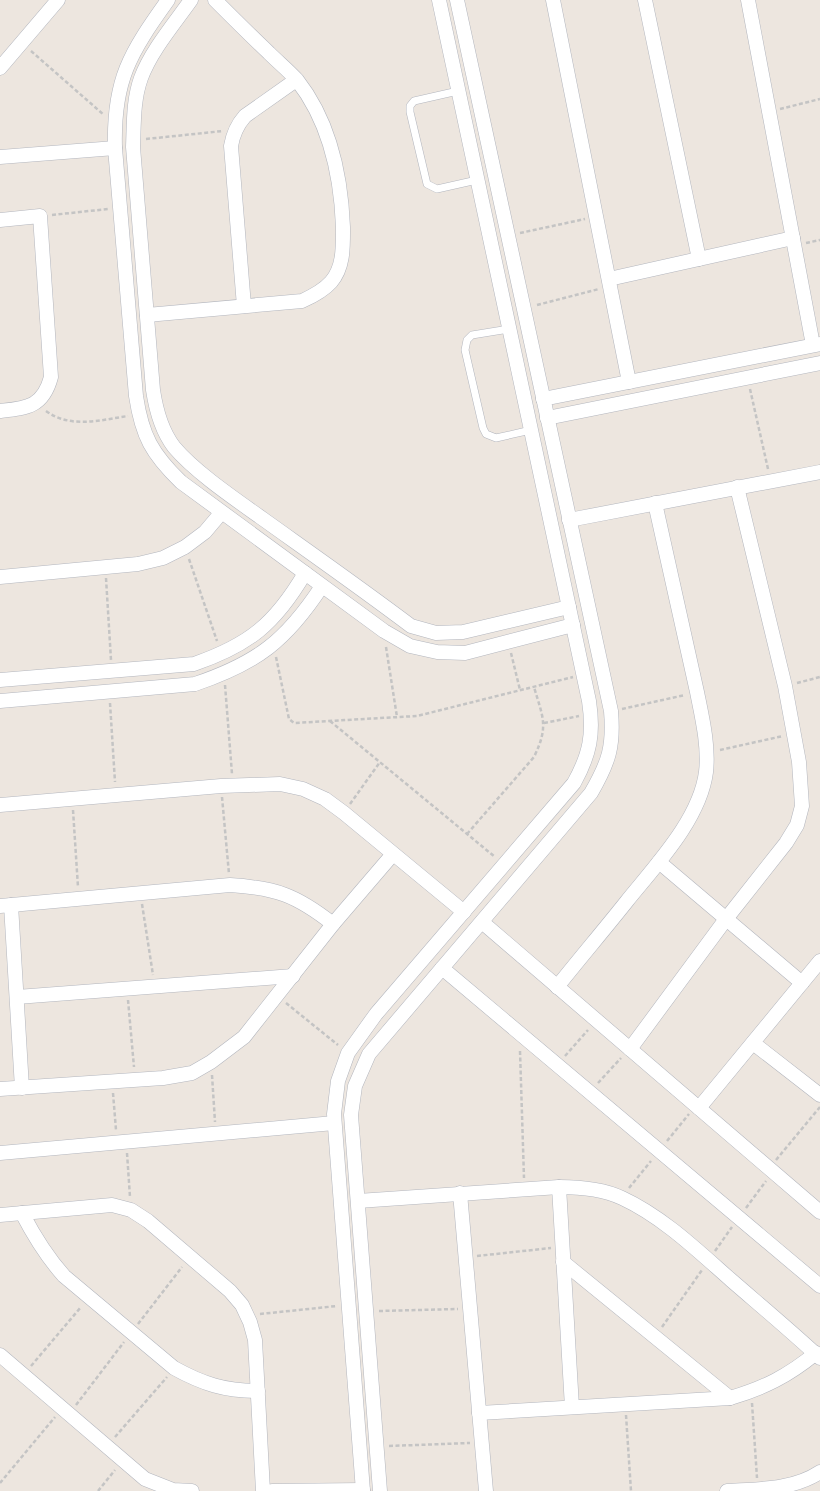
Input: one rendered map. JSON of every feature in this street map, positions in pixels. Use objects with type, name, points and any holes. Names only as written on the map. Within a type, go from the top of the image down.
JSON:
[{"type":"street","points":[[0,68],[58,0]]},
{"type":"street","points":[[168,0],[133,52],[123,75],[114,124],[139,414],[149,444],[163,465],[181,482],[221,513],[384,631],[410,646],[437,652],[466,653],[573,625]]},
{"type":"street","points":[[191,0],[156,50],[141,78],[134,112],[133,140],[153,390],[156,410],[163,428],[173,445],[186,460],[243,504],[411,626],[436,633],[463,632],[569,607]]},
{"type":"street","points":[[147,315],[302,300],[318,293],[331,281],[340,266],[344,248],[342,204],[337,170],[328,138],[314,108],[296,80],[214,0]]},
{"type":"street","points":[[272,1491],[363,1491],[334,1123],[338,1081],[348,1053],[376,1014],[574,783],[584,764],[590,744],[592,722],[584,674],[439,0]]},
{"type":"street","points":[[380,1491],[351,1115],[355,1086],[369,1054],[592,793],[605,769],[612,746],[611,711],[457,0]]},
{"type":"street","points":[[553,0],[629,382]]},
{"type":"street","points":[[645,0],[699,259]]},
{"type":"street","points":[[543,399],[816,344],[793,238],[748,0]]},
{"type":"street","points":[[244,306],[231,146],[235,130],[245,116],[296,80]]},
{"type":"street","points":[[0,157],[115,148]]},
{"type":"street","points":[[0,220],[40,216],[51,378],[46,392],[36,403],[27,408],[0,411]]},
{"type":"street","points":[[610,283],[699,259],[793,238]]},
{"type":"street","points":[[547,418],[820,363]]},
{"type":"street","points":[[569,520],[820,472]]},
{"type":"street","points":[[630,1049],[726,919],[786,843],[797,825],[802,806],[802,785],[785,686],[737,487]]},
{"type":"street","points":[[557,987],[659,862],[688,821],[699,797],[706,772],[706,753],[697,692],[655,503]]},
{"type":"street","points":[[0,577],[105,568],[138,564],[163,558],[185,547],[205,532],[221,513]]},
{"type":"street","points":[[0,680],[194,664],[222,654],[248,640],[271,621],[290,599],[304,574]]},
{"type":"street","points":[[0,701],[195,684],[224,674],[255,658],[274,643],[304,614],[322,586]]},
{"type":"street","points":[[0,805],[227,785],[280,784],[303,790],[325,799],[464,912]]},
{"type":"street","points":[[558,802],[574,815]]},
{"type":"street","points":[[0,1089],[163,1078],[192,1073],[211,1062],[244,1037],[332,924],[393,854]]},
{"type":"street","points":[[659,862],[802,983]]},
{"type":"street","points":[[22,1088],[17,997],[5,906],[230,885],[260,887],[286,894],[311,907],[332,924]]},
{"type":"street","points":[[482,922],[820,1212]]},
{"type":"street","points":[[699,1108],[802,983],[819,966]]},
{"type":"street","points":[[442,968],[820,1286]]},
{"type":"street","points":[[17,997],[292,976]]},
{"type":"street","points":[[753,1042],[820,1095]]},
{"type":"street","points":[[0,1153],[334,1123]]},
{"type":"street","points":[[358,1201],[559,1187],[576,1187],[602,1191],[622,1198],[663,1223],[709,1260],[818,1356],[783,1378],[752,1392],[730,1398],[479,1413]]},
{"type":"street","points":[[559,1187],[572,1407]]},
{"type":"street","points":[[460,1193],[486,1491]]},
{"type":"street","points":[[0,1215],[112,1205],[131,1210],[148,1221],[230,1291],[242,1305],[255,1340],[263,1491]]},
{"type":"street","points":[[22,1213],[48,1258],[64,1276],[174,1368],[214,1387],[258,1392]]},
{"type":"street","points":[[563,1262],[730,1398]]},
{"type":"street","points":[[0,1355],[145,1479],[173,1490],[192,1491]]},
{"type":"street","points":[[727,1491],[758,1489],[798,1482],[820,1472]]},
{"type":"lane","points":[[458,91],[414,101],[410,106],[410,112],[427,184],[437,188],[477,180]]},
{"type":"lane","points":[[509,328],[472,335],[467,340],[465,350],[486,434],[496,438],[532,430]]},
{"type":"path","points":[[22,44],[114,124]]},
{"type":"path","points":[[769,112],[820,99]]},
{"type":"path","points":[[133,140],[235,130]]},
{"type":"path","points":[[40,216],[120,208]]},
{"type":"path","points":[[507,236],[596,216]]},
{"type":"path","points":[[523,309],[610,283]]},
{"type":"path","points":[[747,378],[770,481]]},
{"type":"path","points":[[36,403],[58,417],[83,423],[139,414]]},
{"type":"path","points":[[185,547],[222,654]]},
{"type":"path","points":[[105,568],[112,671]]},
{"type":"path","points":[[384,631],[397,717]]},
{"type":"path","points":[[508,642],[520,690]]},
{"type":"path","points":[[274,643],[289,721],[294,723],[417,716],[584,674]]},
{"type":"path","points":[[224,674],[230,885]]},
{"type":"path","points":[[785,686],[820,678]]},
{"type":"path","points":[[467,834],[534,756],[543,735],[544,723],[534,687]]},
{"type":"path","points":[[109,691],[116,794]]},
{"type":"path","points":[[611,711],[697,692]]},
{"type":"path","points":[[544,723],[591,714]]},
{"type":"path","points":[[330,721],[504,864]]},
{"type":"path","points":[[706,753],[794,734]]},
{"type":"path","points":[[344,813],[380,762]]},
{"type":"path","points":[[72,798],[79,899]]},
{"type":"path","points":[[140,893],[155,986]]},
{"type":"path","points":[[127,988],[135,1080]]},
{"type":"path","points":[[277,996],[348,1053]]},
{"type":"path","points":[[557,1064],[596,1020]]},
{"type":"path","points":[[519,1032],[524,1189]]},
{"type":"path","points":[[590,1092],[630,1049]]},
{"type":"path","points":[[211,1062],[216,1134]]},
{"type":"path","points":[[112,1082],[131,1210]]},
{"type":"path","points":[[769,1168],[820,1107]]},
{"type":"path","points":[[465,1257],[562,1247]]},
{"type":"path","points":[[24,1374],[90,1297]]},
{"type":"path","points":[[247,1315],[348,1305]]},
{"type":"path","points":[[367,1312],[470,1309]]},
{"type":"path","points":[[107,1447],[174,1368]]},
{"type":"path","points":[[752,1392],[758,1489]]},
{"type":"path","points":[[626,1404],[631,1491]]},
{"type":"path","points":[[0,1483],[62,1408]]},
{"type":"path","points":[[377,1447],[482,1442]]},
{"type":"path","points":[[98,1491],[122,1461]]}]
